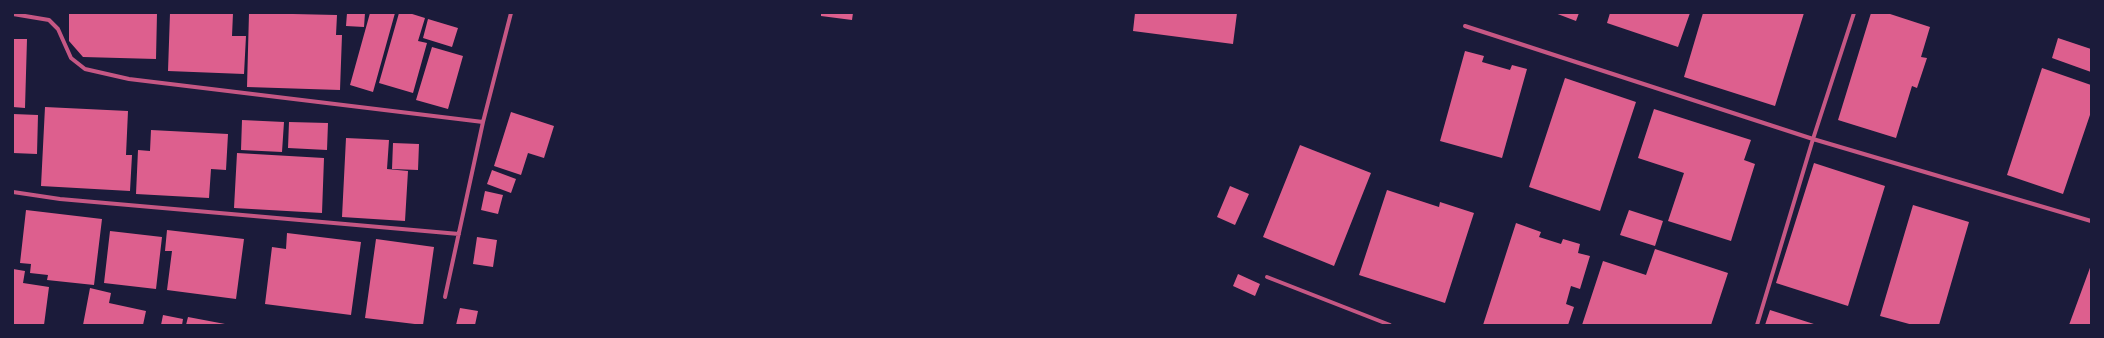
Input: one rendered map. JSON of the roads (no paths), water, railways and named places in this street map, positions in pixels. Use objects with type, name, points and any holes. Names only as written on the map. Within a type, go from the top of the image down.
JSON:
[{"type":"street","points":[[445,297],[484,122],[511,13]]},
{"type":"street","points":[[1757,325],[1813,139],[1854,13]]},
{"type":"street","points":[[13,14],[49,20],[58,28],[71,58],[85,69],[129,79],[484,122]]},
{"type":"street","points":[[1465,26],[1813,139],[2091,221]]},
{"type":"street","points":[[13,192],[60,199],[459,234]]},
{"type":"street","points":[[1267,277],[1390,325]]}]
